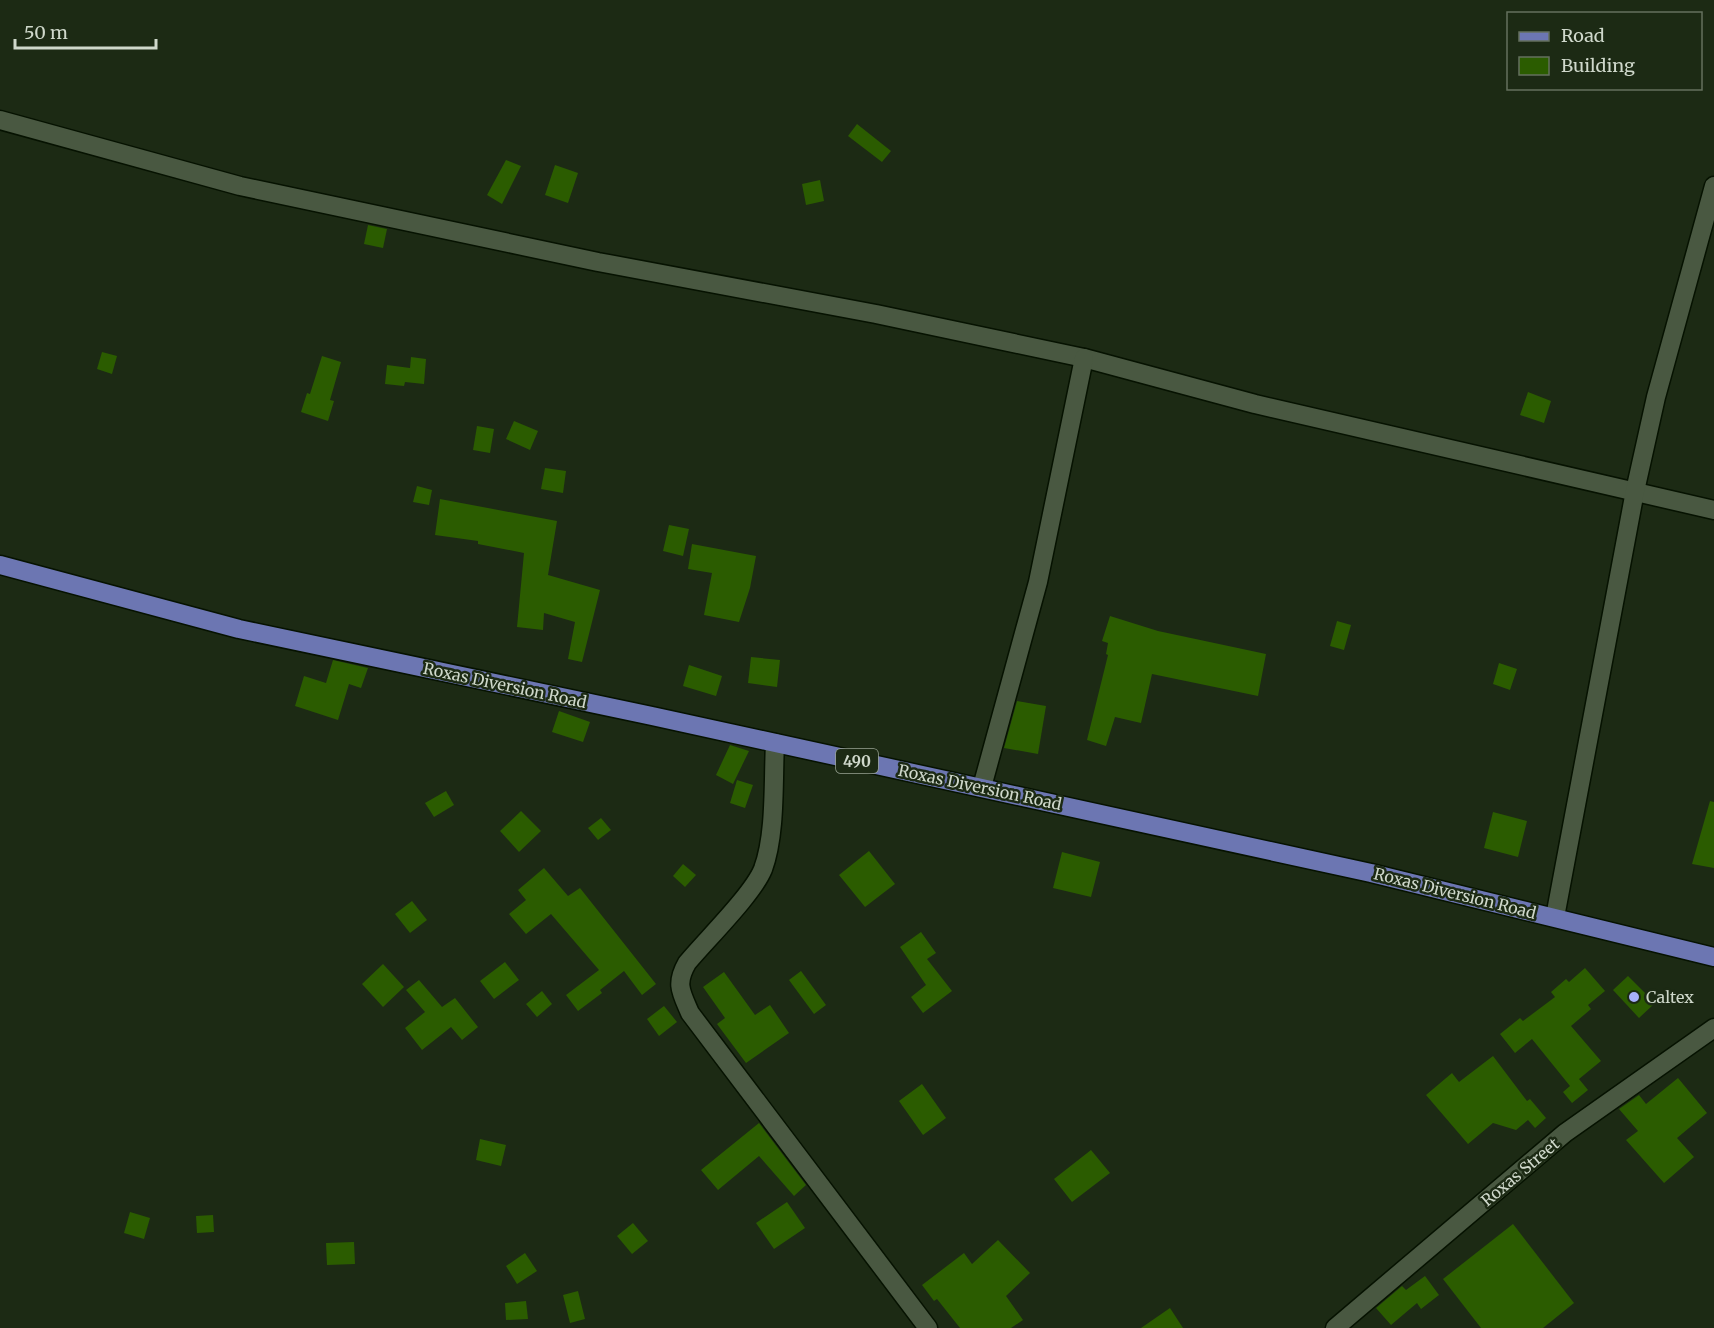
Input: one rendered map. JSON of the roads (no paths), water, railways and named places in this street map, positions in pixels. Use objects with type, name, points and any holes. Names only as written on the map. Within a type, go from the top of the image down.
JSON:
[{"type":"main road","name":"Roxas Diversion Road","points":[[0,565],[238,629],[982,787],[1371,873],[1714,957]]},
{"type":"street","points":[[0,120],[252,188],[598,262],[876,314],[1084,358],[1255,404],[1714,510]]},
{"type":"street","points":[[1555,917],[1635,491],[1656,397],[1714,186]]},
{"type":"street","points":[[982,787],[1038,582],[1084,358]]},
{"type":"street","points":[[775,743],[772,804],[763,868],[754,886],[687,963],[679,976],[680,991],[697,1023],[928,1328]]},
{"type":"street","name":"Roxas Street","points":[[1335,1328],[1565,1133],[1714,1028]]},
{"type":"place","name":"Caltex","points":[[1634,997]]}]
